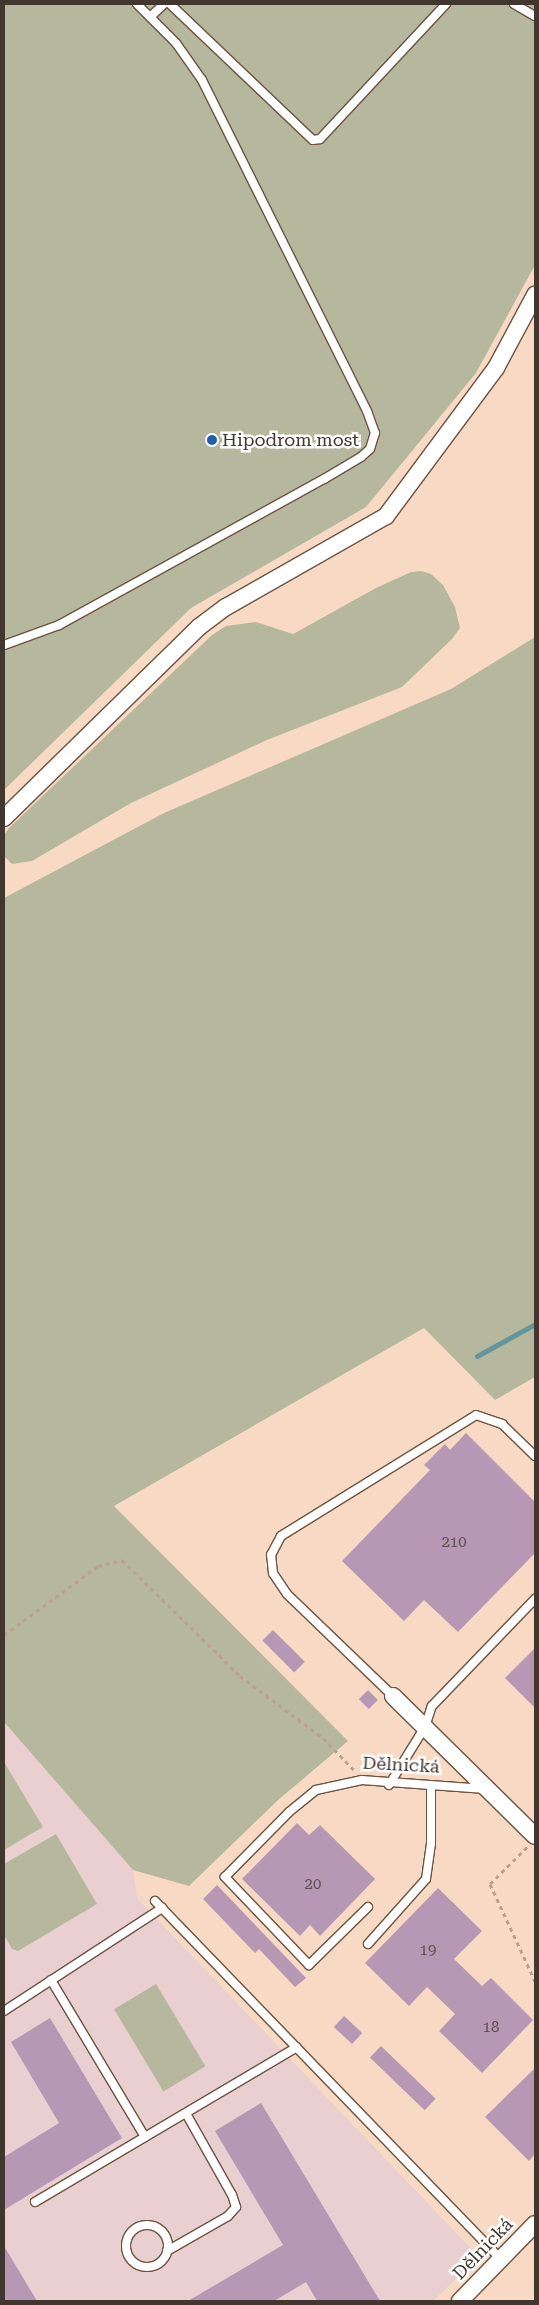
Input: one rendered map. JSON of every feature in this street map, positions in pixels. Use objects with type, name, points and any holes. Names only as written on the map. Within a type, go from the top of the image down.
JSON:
[{"type":"street","points":[[4,818],[199,627],[226,607],[386,516],[496,368],[535,296]]},
{"type":"street","name":"Dělnická","points":[[393,1696],[489,1789],[532,1840]]},
{"type":"street","name":"Dělnická","points":[[460,2301],[535,2224]]},
{"type":"lane","points":[[4,645],[59,625],[338,470],[370,449],[374,433],[367,411],[202,80],[176,43],[137,4]]},
{"type":"lane","points":[[150,17],[164,4]]},
{"type":"lane","points":[[170,4],[312,140],[320,139],[446,4]]},
{"type":"lane","points":[[514,4],[535,16]]},
{"type":"lane","points":[[393,1696],[287,1594],[273,1572],[271,1555],[281,1536],[476,1415],[502,1424],[535,1456]]},
{"type":"lane","points":[[389,1785],[425,1727],[432,1706],[444,1691],[535,1599]]},
{"type":"lane","name":"Dělnická","points":[[368,1907],[309,1965],[225,1877],[289,1812],[316,1790],[362,1780],[389,1785],[489,1789]]},
{"type":"lane","points":[[368,1944],[426,1879],[431,1842],[431,1786]]},
{"type":"lane","points":[[155,1900],[502,2259]]},
{"type":"lane","points":[[4,2011],[162,1908]]},
{"type":"lane","points":[[51,1980],[145,2137]]},
{"type":"lane","points":[[35,2202],[145,2137],[187,2115],[297,2048]]},
{"type":"lane","points":[[167,2251],[166,2238],[152,2226],[139,2227],[126,2241],[126,2248],[132,2261],[145,2267],[159,2263],[167,2251],[228,2216],[236,2207],[232,2195],[187,2115]]},
{"type":"path","points":[[4,1636],[98,1566],[122,1560],[240,1676],[324,1738],[362,1780]]},
{"type":"path","points":[[532,1840],[490,1884],[535,1981]]},
{"type":"shaded area","points":[[4,1722],[133,1870],[137,1898],[479,2257],[433,2301],[4,2301]]},
{"type":"green space","name":"Hipodrom most","points":[[4,4],[535,4],[535,265],[476,373],[366,507],[191,608],[4,790]]},
{"type":"green space","points":[[421,571],[431,574],[443,585],[455,607],[460,628],[452,639],[402,687],[267,740],[131,803],[32,861],[12,864],[4,856],[4,835],[9,828],[212,635],[226,626],[256,622],[293,634],[376,588],[411,572]]},
{"type":"green space","points":[[535,637],[535,1377],[495,1400],[424,1328],[114,1506],[348,1741],[278,1800],[189,1886],[133,1870],[4,1722],[4,898],[164,813],[451,689]]},
{"type":"green space","points":[[4,1762],[43,1827],[4,1850]]},
{"type":"green space","points":[[56,1834],[97,1904],[18,1951],[12,1949],[4,1935],[4,1864]]},
{"type":"green space","points":[[156,1984],[205,2066],[163,2092],[114,2009]]},
{"type":"building","points":[[466,1433],[535,1502],[535,1553],[458,1632],[424,1600],[404,1621],[342,1561],[430,1470],[424,1465],[445,1444],[450,1450]]},
{"type":"building","points":[[273,1630],[305,1662],[294,1672],[262,1641]]},
{"type":"building","points":[[535,1648],[535,1708],[505,1678]]},
{"type":"building","points":[[368,1690],[378,1700],[369,1709],[359,1699]]},
{"type":"building","points":[[297,1823],[309,1835],[320,1825],[375,1879],[320,1936],[310,1925],[300,1936],[242,1879]]},
{"type":"building","points":[[217,1885],[306,1978],[295,1987],[259,1949],[255,1953],[203,1899]]},
{"type":"building","points":[[438,1888],[482,1931],[454,1959],[482,1986],[491,1978],[533,2020],[482,2073],[439,2031],[455,2014],[427,1987],[409,2006],[365,1963]]},
{"type":"building","points":[[344,2016],[362,2033],[352,2044],[334,2027]]},
{"type":"building","points":[[50,2018],[122,2138],[4,2210],[4,2157],[59,2123],[11,2042]]},
{"type":"building","points":[[381,2046],[436,2099],[425,2110],[370,2058]]},
{"type":"building","points":[[535,2068],[535,2154],[529,2161],[485,2117]]},
{"type":"building","points":[[261,2103],[380,2301],[317,2301],[306,2282],[274,2301],[188,2301],[283,2245],[215,2131]]},
{"type":"building","points":[[4,2246],[37,2301],[4,2301]]},
{"type":"waterway","points":[[477,1356],[535,1324]]},
{"type":"place","name":"Hipodrom most","points":[[212,440]]}]
